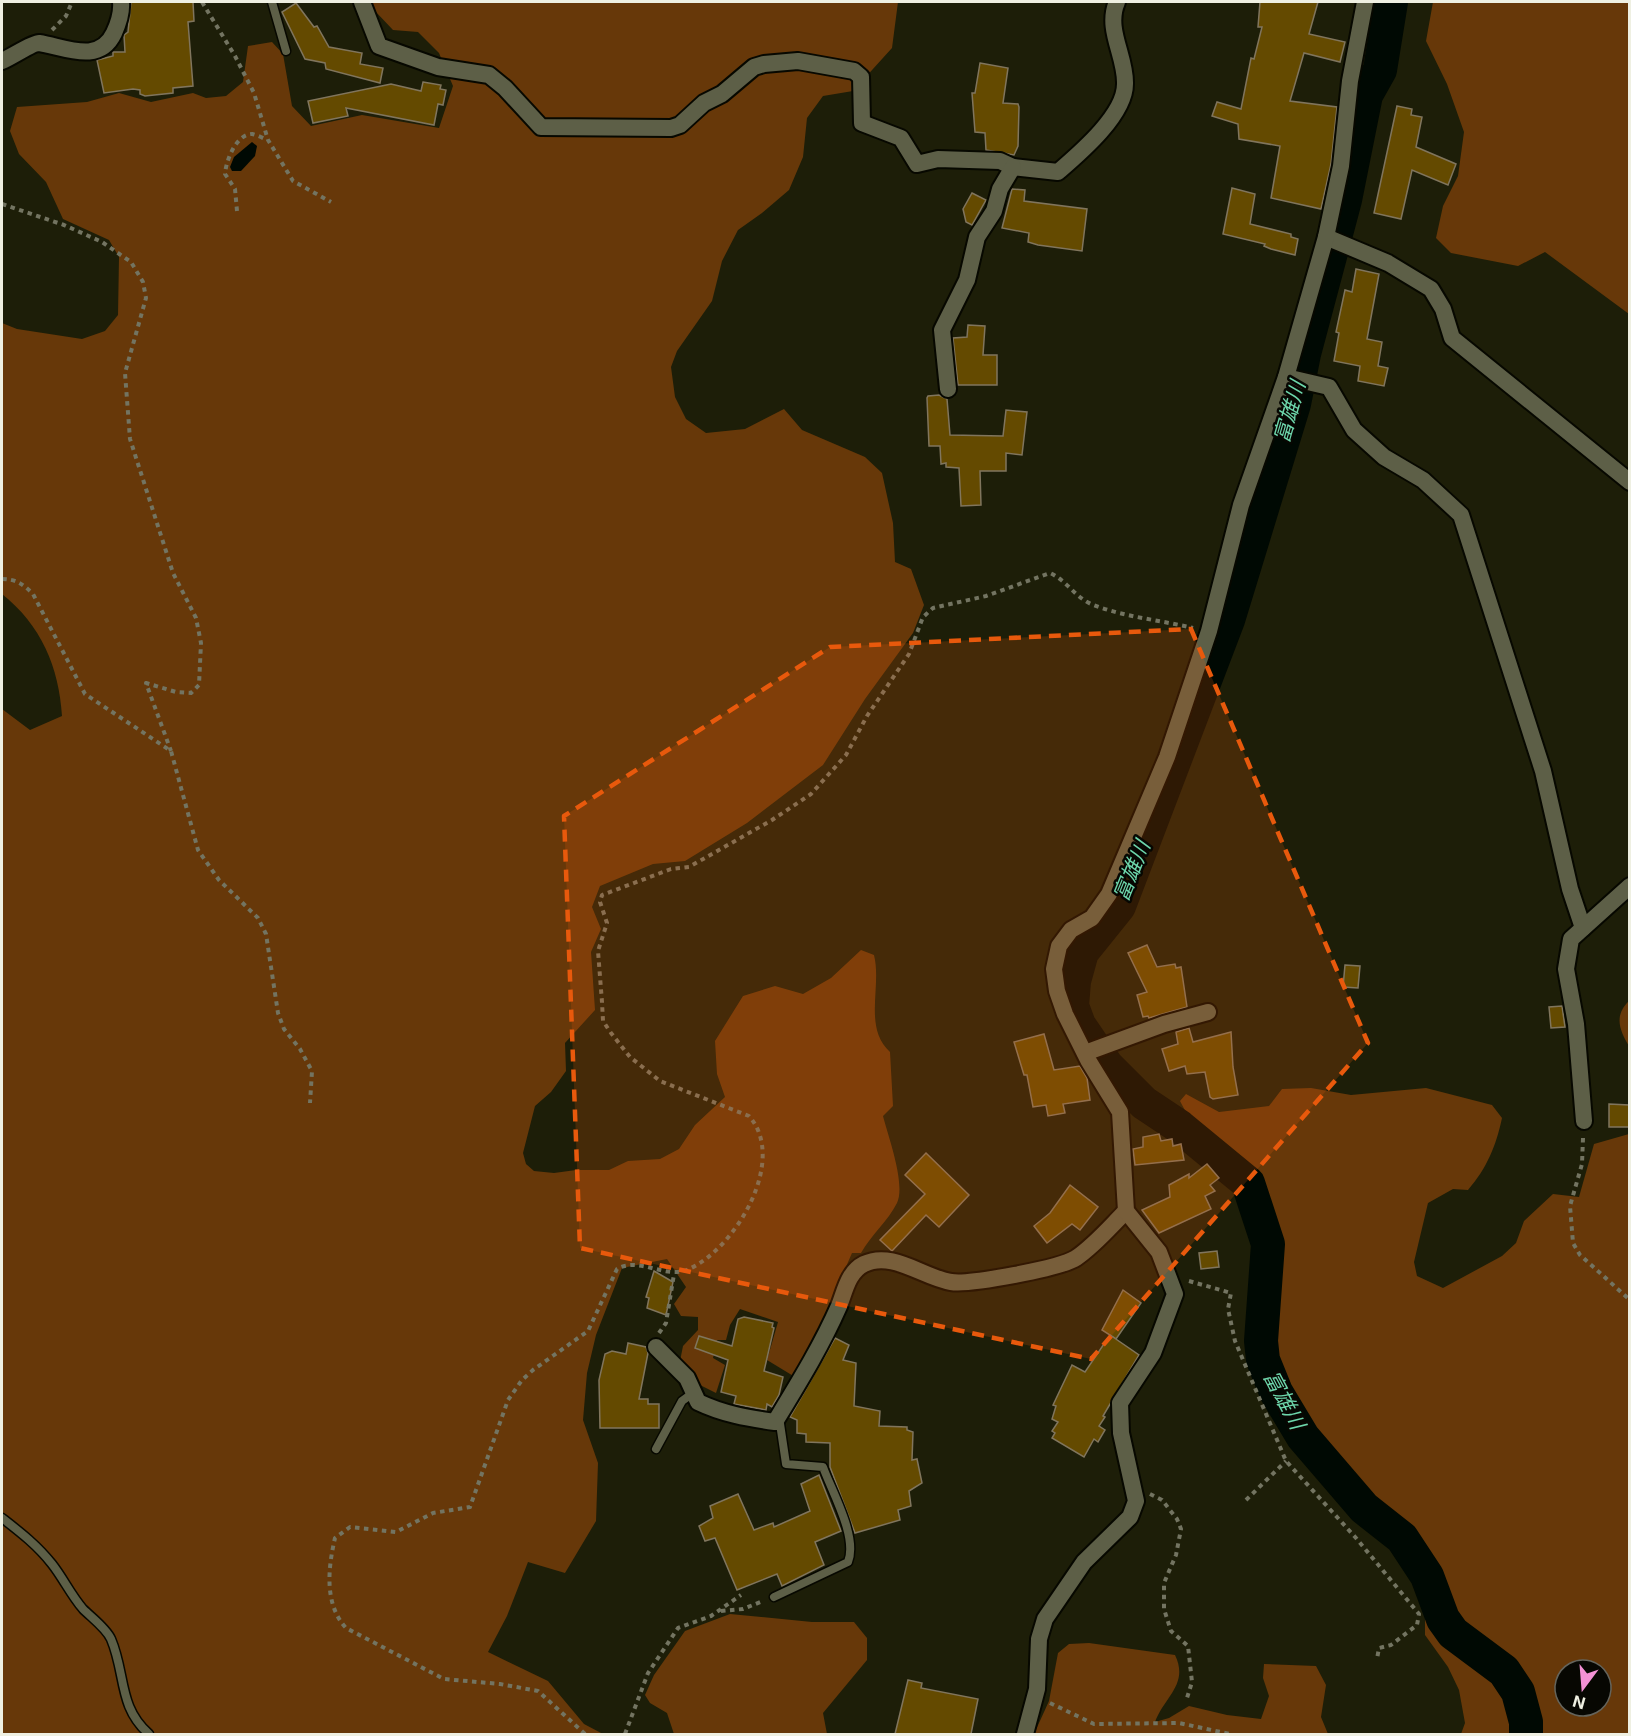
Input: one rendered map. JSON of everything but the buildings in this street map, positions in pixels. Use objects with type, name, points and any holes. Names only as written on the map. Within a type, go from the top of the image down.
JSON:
[{"type":"street","points":[[2,61],[38,43],[84,52],[99,49],[110,40],[116,29],[121,14],[121,2]]},
{"type":"street","points":[[362,2],[379,46],[438,67],[489,75],[540,127],[671,128],[680,125],[705,103],[722,94],[754,67],[798,62],[854,71],[861,77],[862,123],[901,138],[917,164],[938,159],[1000,161],[1012,167],[1058,172],[1095,138],[1121,104],[1125,84],[1114,34],[1114,10],[1117,2]]},
{"type":"street","points":[[1025,1734],[1035,1697],[1039,1639],[1045,1619],[1084,1562],[1130,1517],[1136,1501],[1121,1433],[1120,1403],[1153,1353],[1175,1294],[1159,1252],[1126,1210],[1120,1112],[1065,1014],[1057,991],[1054,969],[1059,946],[1071,930],[1092,918],[1109,894],[1167,757],[1209,631],[1241,505],[1290,378],[1326,237],[1341,166],[1350,81],[1365,2]]},
{"type":"street","points":[[948,389],[942,330],[967,280],[977,237],[994,211],[1000,189],[1012,167]]},
{"type":"street","points":[[1326,237],[1388,263],[1431,289],[1443,309],[1452,338],[1629,482]]},
{"type":"street","points":[[1290,378],[1329,387],[1354,430],[1384,457],[1423,480],[1461,515],[1543,771],[1570,889],[1583,928]]},
{"type":"street","points":[[1584,1121],[1576,1024],[1566,969],[1571,939],[1629,886]]},
{"type":"street","points":[[1085,1053],[1164,1024],[1208,1012]]},
{"type":"street","points":[[656,1347],[687,1378],[698,1402],[727,1414],[775,1422],[816,1355],[847,1280],[863,1264],[875,1261],[898,1263],[953,1283],[1041,1269],[1074,1259],[1102,1236],[1126,1210]]},
{"type":"lane","points":[[272,2],[286,51]]},
{"type":"lane","points":[[656,1449],[682,1401],[693,1393]]},
{"type":"lane","points":[[774,1597],[848,1562],[852,1551],[847,1529],[823,1467],[786,1464],[779,1416]]},
{"type":"lane","points":[[2,1518],[30,1539],[52,1564],[82,1607],[110,1636],[135,1722],[149,1734]]},
{"type":"path","points":[[38,43],[66,16],[72,2]]},
{"type":"path","points":[[202,2],[208,7],[254,93],[268,140],[293,182],[331,202]]},
{"type":"path","points":[[237,211],[235,189],[225,174],[226,162],[245,136],[253,134],[268,140]]},
{"type":"path","points":[[2,204],[64,225],[102,242],[131,262],[143,282],[146,298],[125,373],[130,439],[173,573],[196,618],[201,643],[199,685],[191,693],[176,692],[146,683],[171,751],[198,850],[219,880],[258,918],[266,934],[278,1013],[284,1029],[300,1048],[312,1071],[310,1103]]},
{"type":"path","points":[[585,1734],[538,1691],[444,1679],[346,1628],[337,1618],[331,1597],[328,1566],[334,1538],[350,1527],[396,1532],[433,1513],[470,1507],[508,1400],[522,1380],[533,1370],[588,1331],[617,1269],[624,1266],[639,1266],[674,1274],[690,1269],[733,1233],[742,1221],[762,1167],[762,1139],[758,1126],[748,1116],[660,1081],[630,1057],[610,1033],[603,1021],[598,951],[607,923],[600,902],[602,895],[671,869],[689,867],[772,820],[811,794],[846,755],[867,716],[909,654],[923,617],[933,608],[986,596],[1050,573],[1059,577],[1071,592],[1091,603],[1209,631]]},
{"type":"path","points":[[2,579],[11,579],[23,584],[33,594],[85,694],[171,751]]},
{"type":"path","points":[[1584,1121],[1582,1164],[1570,1206],[1573,1243],[1580,1255],[1629,1300]]},
{"type":"path","points":[[656,1347],[657,1336],[666,1323],[670,1305],[669,1293],[674,1274]]},
{"type":"path","points":[[1170,1278],[1232,1293],[1228,1309],[1235,1341],[1286,1461],[1356,1538],[1419,1614],[1417,1624],[1412,1629],[1391,1645],[1379,1648],[1377,1659]]},
{"type":"path","points":[[1246,1500],[1286,1461]]},
{"type":"path","points":[[1135,1496],[1151,1494],[1162,1500],[1177,1519],[1181,1529],[1178,1548],[1164,1583],[1164,1609],[1171,1631],[1188,1646],[1192,1682],[1187,1698]]},
{"type":"path","points":[[625,1734],[648,1674],[678,1628],[718,1611],[741,1595]]},
{"type":"path","points":[[718,1611],[743,1609],[774,1597]]},
{"type":"path","points":[[1035,1697],[1094,1724],[1179,1724],[1230,1734]]},
{"type":"highlighted area","points":[[1191,629],[1368,1043],[1091,1359],[580,1248],[564,816],[830,647]]},
{"type":"shaded area","points":[[371,2],[898,2],[892,48],[853,91],[823,96],[807,118],[803,157],[789,190],[738,230],[722,261],[712,301],[677,351],[671,367],[675,397],[686,419],[706,433],[745,429],[784,409],[802,430],[865,457],[882,473],[893,523],[895,562],[911,569],[924,605],[913,633],[865,699],[823,765],[747,823],[685,861],[653,864],[600,886],[592,907],[601,929],[591,952],[595,1010],[565,1043],[566,1071],[551,1092],[535,1106],[523,1153],[526,1164],[534,1171],[554,1173],[609,1170],[628,1161],[660,1159],[679,1149],[695,1125],[725,1097],[717,1074],[715,1041],[743,996],[775,986],[803,994],[831,978],[861,950],[874,955],[876,967],[875,1019],[882,1042],[890,1052],[893,1106],[883,1116],[898,1172],[899,1195],[893,1210],[861,1253],[852,1253],[795,1377],[767,1360],[778,1322],[740,1309],[730,1325],[726,1340],[717,1340],[713,1358],[725,1365],[716,1393],[698,1384],[680,1361],[683,1346],[698,1330],[698,1317],[681,1316],[674,1304],[686,1287],[667,1259],[622,1268],[596,1335],[587,1373],[583,1420],[598,1463],[596,1521],[565,1573],[528,1562],[507,1616],[488,1652],[548,1681],[584,1724],[603,1734],[2,1734],[2,709],[30,730],[62,716],[57,681],[46,648],[27,619],[2,594],[2,323],[17,329],[82,339],[105,331],[118,315],[119,257],[109,240],[63,219],[46,182],[19,154],[10,131],[17,107],[87,102],[119,93],[151,102],[193,93],[206,98],[226,96],[243,82],[248,46],[272,42],[283,54],[292,106],[311,126],[362,115],[439,128],[453,86],[439,53],[418,32],[393,30],[375,11]]},
{"type":"shaded area","points":[[1433,2],[1629,2],[1629,314],[1545,252],[1518,266],[1451,253],[1436,238],[1443,206],[1458,176],[1464,132],[1447,84],[1426,41]]},
{"type":"shaded area","points":[[252,142],[257,146],[255,156],[241,171],[232,171],[230,167],[234,157]]},
{"type":"shaded area","points":[[1629,1001],[1629,1046],[1621,1028],[1620,1017],[1624,1006]]},
{"type":"shaded area","points":[[1311,1088],[1351,1095],[1426,1088],[1492,1105],[1502,1118],[1486,1165],[1468,1190],[1453,1189],[1428,1203],[1414,1262],[1417,1276],[1443,1288],[1502,1256],[1516,1243],[1524,1221],[1553,1194],[1579,1197],[1594,1144],[1629,1134],[1629,1734],[1461,1734],[1465,1723],[1459,1690],[1448,1667],[1425,1635],[1425,1598],[1402,1533],[1362,1498],[1320,1453],[1277,1383],[1271,1346],[1270,1296],[1276,1260],[1268,1202],[1249,1164],[1204,1134],[1189,1118],[1180,1101],[1186,1094],[1219,1112],[1269,1106],[1282,1089]]},
{"type":"shaded area","points":[[730,1614],[812,1622],[854,1622],[867,1638],[867,1660],[823,1713],[827,1734],[674,1734],[667,1713],[650,1703],[645,1695],[654,1675],[685,1631]]},
{"type":"shaded area","points":[[1089,1643],[1175,1655],[1179,1665],[1177,1682],[1155,1722],[1169,1718],[1189,1706],[1227,1715],[1261,1719],[1269,1696],[1263,1678],[1264,1664],[1316,1666],[1326,1685],[1321,1717],[1328,1734],[1034,1734],[1049,1701],[1058,1653],[1069,1644]]},
{"type":"waterway","name":"富雄川","points":[[1391,2],[1380,70],[1366,95],[1345,200],[1304,354],[1294,404],[1228,620],[1119,906],[1082,952],[1074,981],[1072,1006],[1079,1025],[1107,1066],[1144,1103],[1180,1127],[1248,1183],[1268,1244],[1261,1341],[1263,1360],[1276,1392],[1303,1437],[1364,1508],[1402,1538],[1427,1576],[1443,1619],[1453,1633],[1504,1671],[1518,1692],[1526,1722],[1526,1734]]}]
